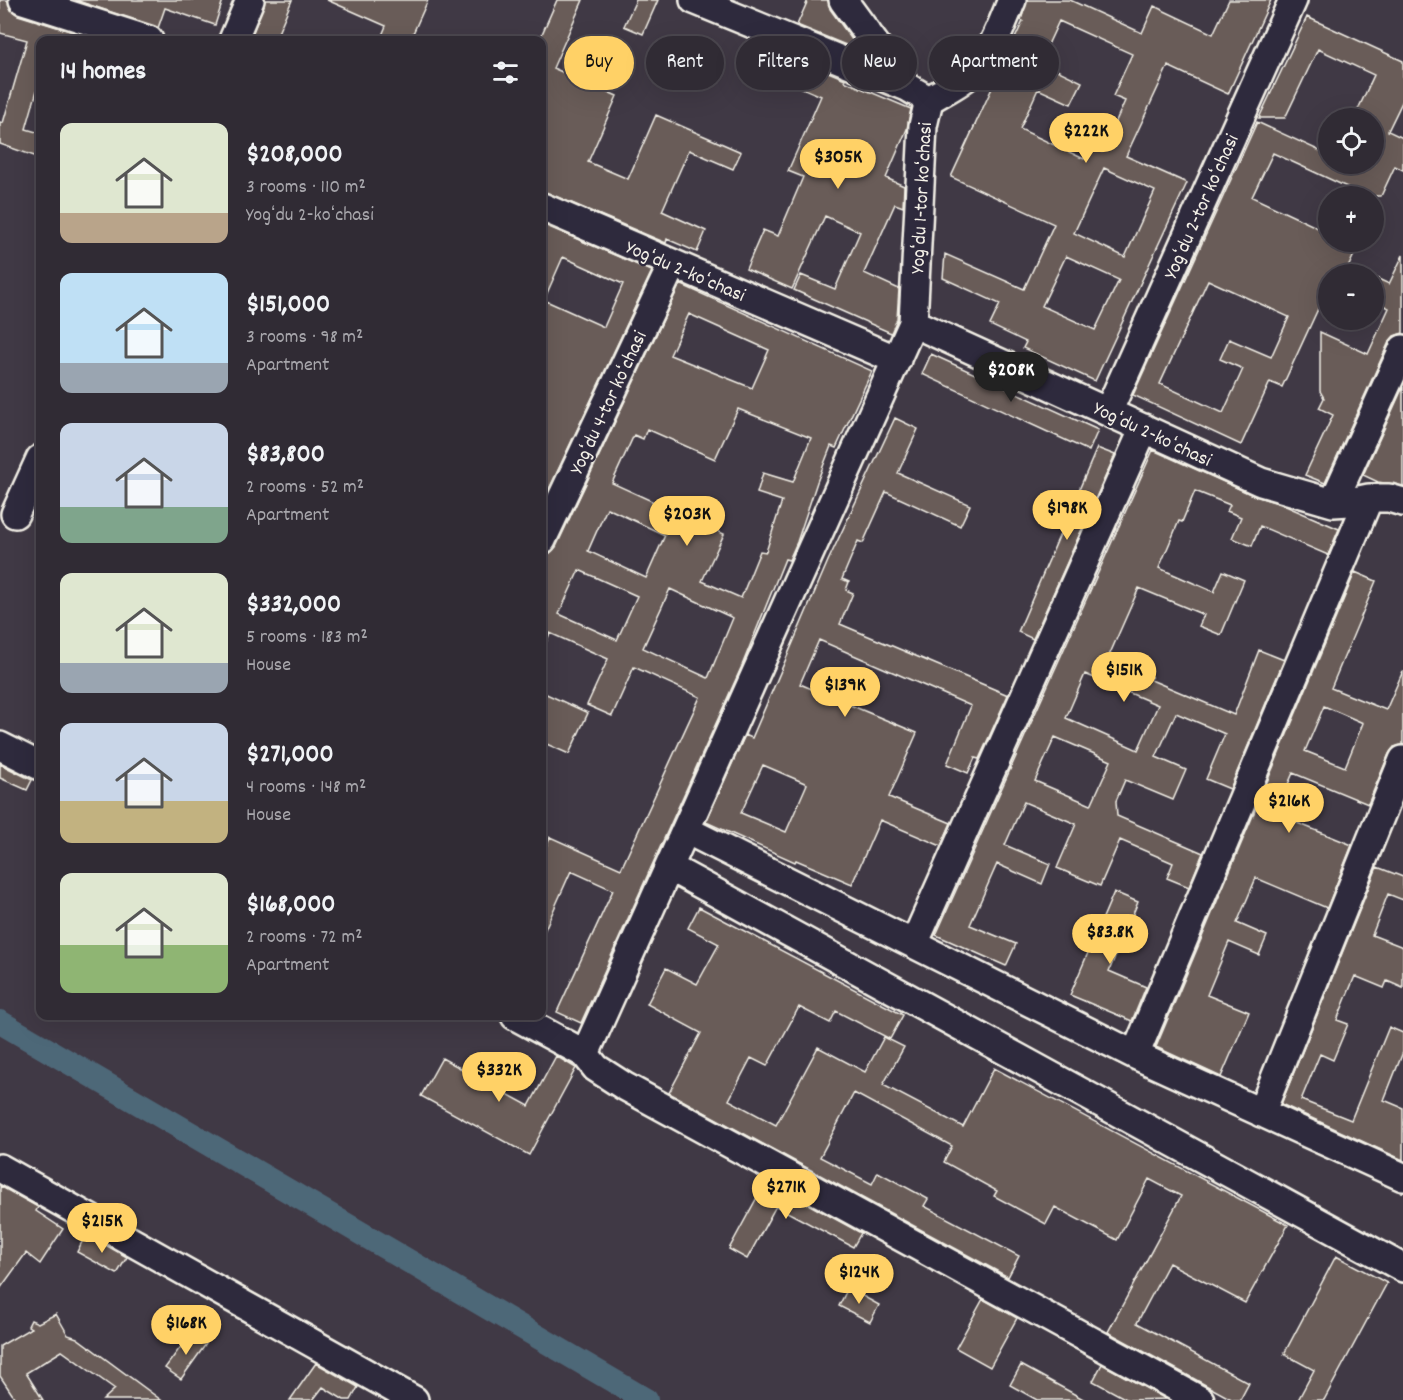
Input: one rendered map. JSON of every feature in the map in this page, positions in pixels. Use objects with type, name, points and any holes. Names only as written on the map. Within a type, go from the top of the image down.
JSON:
[{"type":"street","points":[[23,0],[136,36]]},
{"type":"street","points":[[235,36],[250,0]]},
{"type":"street","points":[[694,0],[918,94]]},
{"type":"street","points":[[843,0],[918,94]]},
{"type":"street","name":"Yogʻdu 1-tor koʻchasi","points":[[913,323],[922,133],[918,94],[963,79],[976,68],[988,52],[1012,0]]},
{"type":"street","name":"Yogʻdu 2-tor koʻchasi","points":[[1108,412],[1293,0]]},
{"type":"street","name":"Yogʻdu 2-koʻchasi","points":[[546,209],[897,360]]},
{"type":"street","name":"Yogʻdu 4-tor koʻchasi","points":[[546,532],[672,265]]},
{"type":"street","points":[[585,1053],[913,323]]},
{"type":"street","name":"Yogʻdu 2-koʻchasi","points":[[913,323],[1261,482],[1333,502],[1350,502],[1369,498],[1389,498],[1403,502]]},
{"type":"street","points":[[1333,502],[1403,349]]},
{"type":"street","points":[[914,944],[1144,428]]},
{"type":"street","points":[[15,514],[36,468]]},
{"type":"street","points":[[1135,1055],[1369,498]]},
{"type":"street","points":[[0,746],[36,764]]},
{"type":"street","points":[[1261,1113],[1403,760]]},
{"type":"street","points":[[686,830],[1135,1055],[1403,1177]]},
{"type":"street","points":[[669,867],[1403,1268]]},
{"type":"street","points":[[523,1020],[585,1053],[596,1068],[609,1078],[1200,1400]]},
{"type":"street","points":[[0,1168],[414,1400]]},
{"type":"building","points":[[0,0],[8,0],[11,10],[18,15],[86,36],[36,36],[36,94],[26,129],[36,132],[36,157],[0,144],[0,122],[3,123],[27,40],[0,33]]},
{"type":"building","points":[[75,0],[223,0],[215,25],[165,8],[158,28]]},
{"type":"building","points":[[265,0],[292,0],[277,36],[252,36]]},
{"type":"building","points":[[327,0],[428,0],[412,36],[382,36],[386,26]]},
{"type":"building","points":[[557,0],[583,0],[567,36],[564,36],[564,43],[553,68],[564,73],[564,90],[603,90],[617,96],[588,162],[628,179],[656,115],[741,152],[733,169],[689,150],[662,211],[706,231],[697,252],[667,239],[666,243],[546,192],[546,36],[542,36]]},
{"type":"building","points":[[636,0],[658,0],[643,34],[624,26]]},
{"type":"building","points":[[808,0],[828,0],[830,9],[849,36],[842,36],[842,43],[830,39],[830,36],[824,36],[797,25]]},
{"type":"building","points":[[1027,0],[1070,0],[1142,33],[1154,6],[1213,34],[1229,0],[1271,0],[1228,94],[1168,66],[1126,156],[1187,183],[1095,381],[1023,348],[1026,342],[990,325],[1000,304],[943,278],[945,254],[1024,289],[1054,224],[951,177],[991,90],[1038,90],[1020,129],[1084,159],[1089,146],[1102,152],[1125,101],[1113,96],[1132,54],[1059,21],[1052,36],[1016,36],[1023,21],[1021,20]],"holes":[[[1104,168],[1155,191],[1125,257],[1074,233]],[[1066,256],[1119,280],[1095,330],[1042,306]]]},
{"type":"building","points":[[1307,17],[1403,61],[1403,100],[1388,131],[1403,138],[1403,170],[1395,166],[1384,190],[1384,186],[1345,186],[1319,174],[1384,174],[1384,108],[1359,108],[1374,75],[1318,49],[1285,118],[1259,118]]},
{"type":"building","points":[[1059,71],[1082,82],[1071,104],[1040,90],[1059,90]]},
{"type":"building","points":[[830,73],[842,78],[842,90],[866,90],[911,109],[907,129],[886,178],[904,186],[903,207],[895,204],[864,273],[899,289],[897,319],[891,333],[794,290],[801,275],[835,289],[860,232],[825,216],[792,289],[746,269],[763,230],[778,236],[803,177],[788,171],[821,96],[807,90],[830,90]]},
{"type":"building","points":[[1257,122],[1318,150],[1318,174],[1273,153],[1252,197],[1318,228],[1318,252],[1355,252],[1350,264],[1318,264],[1318,309],[1282,387],[1270,382],[1241,445],[1133,395]],"holes":[[[1208,280],[1289,317],[1271,357],[1229,339],[1220,359],[1243,369],[1223,413],[1160,384]]]},
{"type":"building","points":[[546,226],[652,271],[546,496],[546,301],[604,327],[623,284],[563,257],[546,295]]},
{"type":"building","points":[[1403,255],[1403,333],[1394,336],[1389,342],[1325,483],[1305,475],[1333,415],[1319,408],[1324,398],[1320,391],[1320,332],[1368,354],[1379,330],[1384,330],[1384,319],[1389,308],[1384,305],[1384,282],[1389,284]]},
{"type":"building","points":[[680,284],[872,371],[836,448],[831,446],[797,542],[789,560],[785,559],[741,668],[581,1023],[557,1012],[613,890],[571,871],[546,927],[546,846],[550,837],[621,869],[700,697],[634,667],[612,716],[587,705],[608,659],[550,633],[546,642],[546,554],[556,547]],"holes":[[[689,314],[769,350],[752,388],[670,355]],[[738,409],[811,438],[793,482],[763,473],[757,493],[782,501],[766,552],[760,551],[741,598],[702,581],[724,534],[612,483],[634,435],[643,439],[647,429],[715,459]],[[607,508],[665,535],[646,578],[588,551]],[[579,570],[637,596],[617,640],[559,614]],[[670,589],[733,618],[708,678],[643,648]]]},
{"type":"building","points":[[931,354],[1098,430],[1089,451],[922,374]]},
{"type":"building","points":[[1403,387],[1403,486],[1378,482],[1363,475]]},
{"type":"building","points":[[895,418],[918,429],[898,473],[970,505],[960,526],[886,492],[863,543],[858,541],[842,579],[849,582],[846,590],[853,593],[840,624],[1008,695],[979,759],[975,758],[968,773],[947,764],[971,706],[819,640],[800,684],[917,733],[889,797],[951,823],[941,846],[880,820],[852,884],[796,860],[795,862],[706,822],[745,735],[752,738],[828,561]],"holes":[[[763,765],[807,784],[786,832],[741,813]]]},
{"type":"building","points":[[1097,448],[1115,455],[1033,639],[1018,632]]},
{"type":"building","points":[[1153,450],[1255,496],[1281,504],[1339,529],[1328,555],[1260,526],[1252,546],[1232,538],[1241,517],[1227,511],[1230,505],[1195,491],[1159,568],[1214,592],[1223,571],[1244,580],[1221,635],[1199,626],[1204,615],[1139,588],[1108,658],[1152,677],[1151,680],[1234,715],[1259,650],[1284,660],[1230,789],[1206,779],[1225,734],[1176,713],[1156,757],[1186,770],[1173,800],[1125,780],[1116,801],[1117,816],[1203,853],[1189,887],[1167,878],[1173,863],[1120,840],[1100,886],[1057,868],[1076,824],[1024,802],[1005,845],[1050,864],[1042,884],[997,864],[970,925],[1016,944],[1006,966],[936,935]],"holes":[[[1085,674],[1158,705],[1138,750],[1066,718]],[[1055,737],[1111,761],[1091,805],[1035,781]]]},
{"type":"building","points":[[1355,572],[1376,581],[1331,688],[1386,710],[1403,671],[1403,745],[1394,747],[1389,754],[1368,804],[1293,773],[1275,814],[1352,845],[1327,908],[1256,878],[1237,923],[1267,936],[1259,955],[1229,942],[1207,995],[1249,1012],[1221,1077],[1156,1047]],"holes":[[[1324,706],[1363,723],[1345,767],[1305,751]]]},
{"type":"building","points":[[546,694],[588,713],[569,754],[546,744]]},
{"type":"building","points":[[0,764],[32,780],[27,790],[0,778]]},
{"type":"building","points":[[1377,867],[1403,877],[1403,900],[1388,894],[1372,935],[1403,947],[1403,988],[1387,981],[1384,988],[1355,976],[1337,1020],[1348,1024],[1333,1060],[1320,1054],[1301,1100],[1351,1120],[1389,1027],[1403,1033],[1403,1052],[1384,1100],[1403,1108],[1403,1160],[1281,1104]]},
{"type":"building","points":[[1114,892],[1138,902],[1109,971],[1146,987],[1132,1021],[1070,995]]},
{"type":"building","points":[[699,907],[903,1015],[890,1039],[836,1011],[830,1023],[799,1007],[767,1066],[751,1058],[729,1100],[776,1125],[818,1047],[865,1072],[884,1037],[904,1047],[883,1085],[963,1127],[994,1068],[1288,1225],[1245,1303],[1169,1263],[1137,1323],[1249,1383],[1240,1400],[1233,1400],[1108,1332],[1181,1196],[1149,1179],[1117,1240],[1055,1207],[1046,1224],[994,1196],[997,1191],[944,1162],[952,1146],[854,1093],[820,1157],[872,1184],[878,1172],[928,1199],[924,1206],[1019,1256],[1008,1277],[669,1093],[701,1033],[647,1004],[666,968],[697,984],[719,944],[688,928]]},
{"type":"building","points":[[556,1056],[576,1068],[529,1155],[421,1096],[442,1058],[529,1106]]},
{"type":"building","points":[[766,1181],[861,1233],[853,1247],[776,1206],[747,1259],[729,1249]]},
{"type":"building","points":[[0,1186],[38,1207],[36,1211],[63,1229],[40,1264],[26,1253],[0,1289]]},
{"type":"building","points":[[86,1234],[127,1257],[117,1274],[77,1252]]},
{"type":"building","points":[[1336,1256],[1387,1283],[1324,1400],[1298,1400],[1314,1370],[1284,1354]]},
{"type":"building","points":[[848,1288],[879,1305],[870,1322],[839,1306]]},
{"type":"building","points":[[983,1299],[1017,1318],[990,1367],[956,1348]]},
{"type":"building","points":[[56,1314],[68,1335],[77,1338],[161,1400],[103,1400],[115,1389],[62,1351],[26,1373],[43,1400],[16,1400],[0,1376],[0,1346],[31,1328],[28,1326],[31,1320],[38,1323]]},
{"type":"building","points":[[191,1333],[206,1344],[181,1379],[165,1368]]},
{"type":"building","points":[[316,1363],[358,1387],[351,1400],[344,1400],[323,1387],[313,1400],[290,1400]]},
{"type":"building","points":[[1102,1364],[1166,1399],[1128,1400],[1093,1381]]},
{"type":"building","points":[[1021,1365],[1085,1400],[1037,1400],[1010,1385]]},
{"type":"waterway","points":[[0,1022],[646,1400]]}]
